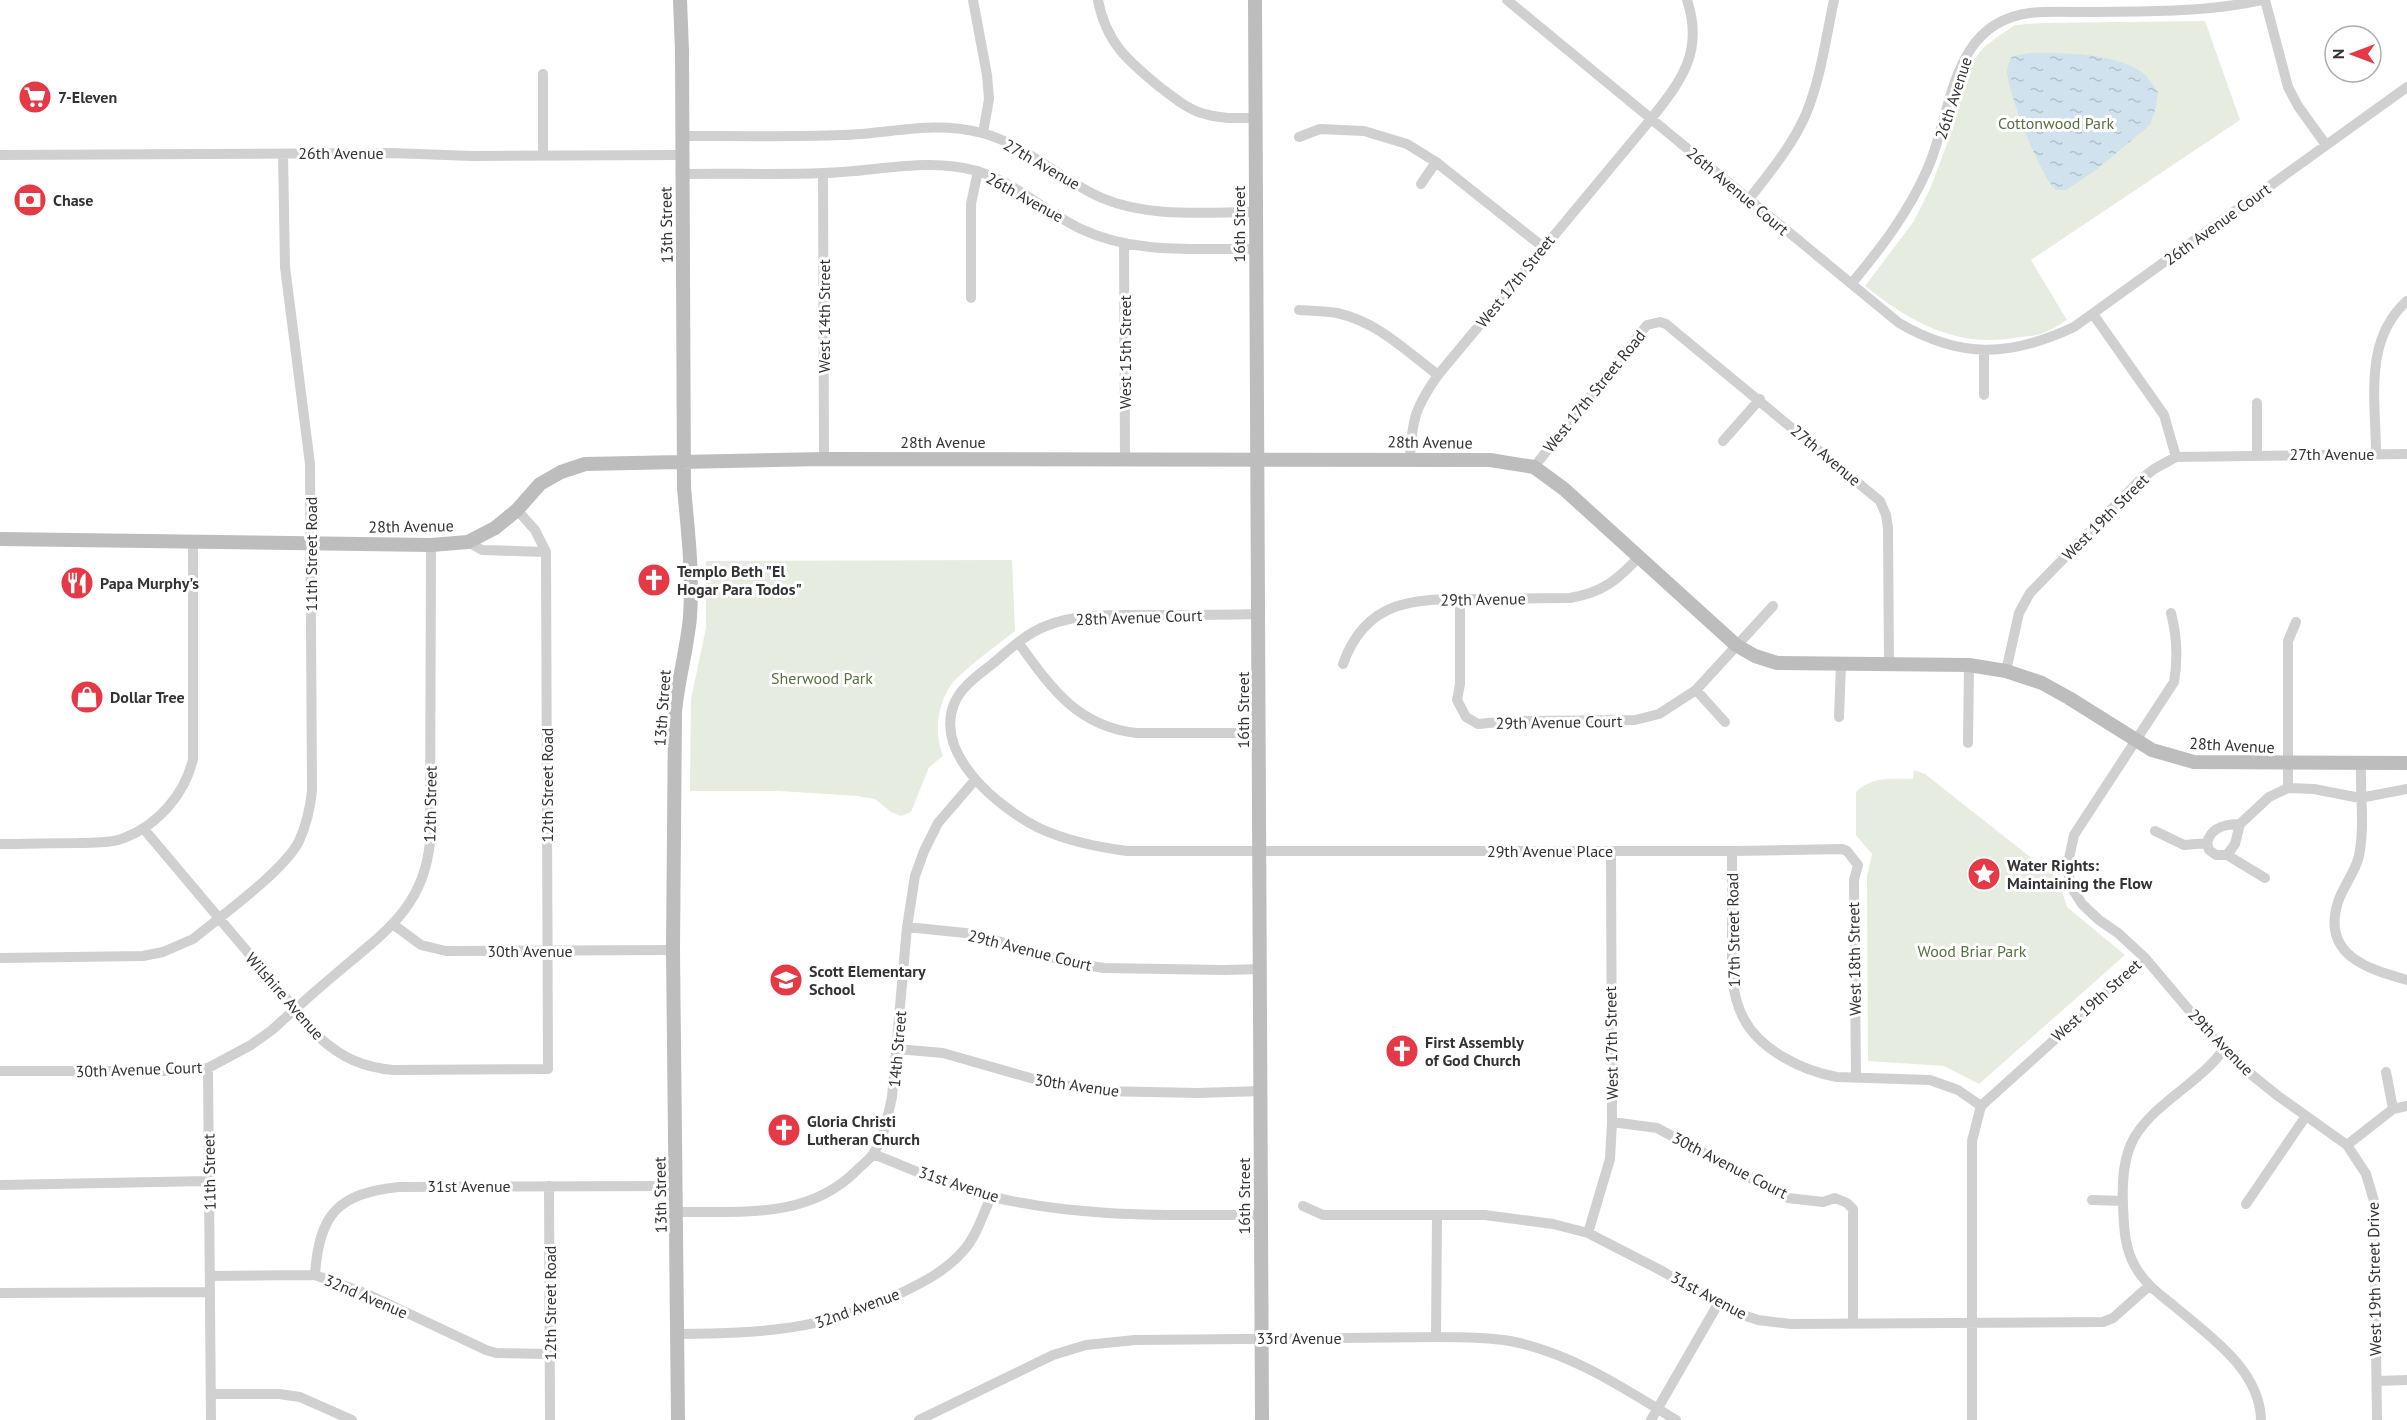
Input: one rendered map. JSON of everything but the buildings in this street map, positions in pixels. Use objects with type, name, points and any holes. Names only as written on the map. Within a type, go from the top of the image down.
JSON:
[{"type":"street","name":"13th Street","points":[[678,1420],[673,950],[675,712],[677,685],[690,620],[691,595],[685,462],[680,0]]},
{"type":"street","points":[[973,0],[987,75],[989,99],[983,133]]},
{"type":"street","points":[[1098,0],[1108,32],[1122,54],[1180,103],[1192,110],[1213,116],[1255,118]]},
{"type":"street","name":"16th Street","points":[[1255,0],[1262,1420]]},
{"type":"street","name":"26th Avenue Court","points":[[1507,0],[1899,323],[1920,336],[1954,347],[1984,351],[2019,348],[2074,327],[2407,87]]},
{"type":"street","name":"West 17th Street","points":[[1410,459],[1414,413],[1438,375],[1652,119],[1682,78],[1693,51],[1692,15],[1687,0]]},
{"type":"street","points":[[1749,199],[1786,151],[1806,114],[1816,82],[1834,0]]},
{"type":"street","points":[[2263,0],[2288,87],[2298,106],[2326,145]]},
{"type":"street","name":"26th Avenue","points":[[1852,284],[1892,234],[1911,202],[1928,170],[1940,139],[1957,73],[1964,57],[1971,46],[1990,28],[2029,13],[2156,5],[2200,10],[2263,0]]},
{"type":"street","points":[[543,74],[543,155]]},
{"type":"street","name":"27th Avenue","points":[[682,136],[841,135],[910,127],[943,127],[983,133],[1029,153],[1066,179],[1121,205],[1171,211],[1256,212]]},
{"type":"street","points":[[1299,137],[1320,129],[1364,131],[1399,140],[1436,162],[1543,247]]},
{"type":"street","name":"11th Street Road","points":[[219,918],[292,853],[308,819],[312,791],[311,543],[308,437],[285,267],[283,154]]},
{"type":"street","name":"26th Avenue","points":[[0,155],[682,155]]},
{"type":"street","points":[[1421,184],[1436,162]]},
{"type":"street","name":"26th Avenue","points":[[682,174],[823,173],[862,171],[914,164],[939,164],[978,171],[1014,188],[1046,210],[1081,229],[1124,244],[1145,248],[1256,249]]},
{"type":"street","points":[[971,298],[971,204],[978,171]]},
{"type":"street","name":"West 14th Street","points":[[823,173],[824,459]]},
{"type":"street","name":"West 15th Street","points":[[1124,244],[1125,459]]},
{"type":"street","points":[[2376,454],[2376,360],[2379,340],[2388,322],[2407,301]]},
{"type":"street","points":[[1299,310],[1336,313],[1371,325],[1387,334],[1438,375]]},
{"type":"street","points":[[2093,314],[2164,415],[2176,457]]},
{"type":"street","name":"27th Avenue","points":[[1660,322],[1673,328],[1880,501],[1886,515],[1889,664]]},
{"type":"street","name":"West 17th Street Road","points":[[1534,467],[1647,326],[1660,322]]},
{"type":"street","points":[[1984,351],[1984,395]]},
{"type":"street","points":[[1723,441],[1760,399]]},
{"type":"street","points":[[2257,403],[2257,454]]},
{"type":"street","name":"27th Avenue","points":[[2176,457],[2257,454],[2407,454]]},
{"type":"street","name":"West 19th Street","points":[[2006,671],[2019,613],[2030,593],[2139,481],[2154,469],[2176,457]]},
{"type":"street","name":"28th Avenue","points":[[0,539],[431,545],[468,542],[495,528],[517,510],[540,484],[561,472],[585,464],[824,459],[1490,460],[1534,467],[1564,489],[1736,645],[1755,656],[1777,663],[1969,665],[2006,671],[2042,683],[2136,741],[2169,756],[2194,762],[2407,763]]},
{"type":"street","name":"12th Street Road","points":[[517,510],[535,530],[546,552],[548,1069]]},
{"type":"street","points":[[468,542],[482,550],[546,552]]},
{"type":"street","points":[[0,844],[110,842],[143,828],[169,806],[180,793],[189,778],[194,759],[193,543]]},
{"type":"street","name":"12th Street","points":[[296,1008],[394,925],[413,899],[421,883],[430,849],[431,545]]},
{"type":"street","name":"29th Avenue","points":[[1343,664],[1349,647],[1360,630],[1370,620],[1392,607],[1421,600],[1570,598],[1593,594],[1619,578],[1640,556]]},
{"type":"street","name":"29th Avenue Court","points":[[1460,599],[1460,684],[1457,700],[1466,717],[1478,724],[1509,721],[1635,720],[1659,714],[1696,690],[1773,606]]},
{"type":"street","name":"West 19th Street","points":[[1981,1106],[2145,958],[2082,904],[2072,888],[2067,868],[2074,835],[2174,682],[2177,665],[2175,629],[2171,613]]},
{"type":"street","name":"28th Avenue Court","points":[[975,780],[951,740],[950,723],[954,704],[965,687],[1018,642],[1047,625],[1074,618],[1259,614]]},
{"type":"street","points":[[2288,788],[2288,640],[2296,622]]},
{"type":"street","points":[[1018,642],[1065,701],[1085,718],[1102,726],[1116,731],[1136,733],[1259,733]]},
{"type":"street","points":[[1839,717],[1840,664]]},
{"type":"street","points":[[1968,743],[1969,665]]},
{"type":"street","points":[[1696,690],[1725,722]]},
{"type":"street","points":[[2361,763],[2361,844],[2354,871],[2338,902],[2336,929],[2347,954],[2359,964],[2407,980]]},
{"type":"street","points":[[975,780],[1017,815],[1040,828],[1075,842],[1127,851],[1258,851]]},
{"type":"street","name":"14th Street","points":[[873,1154],[887,1119],[892,1097],[907,927],[915,876],[938,823],[975,780]]},
{"type":"street","points":[[2227,855],[2235,844],[2240,824],[2269,797],[2288,788],[2314,789],[2360,798],[2407,789]]},
{"type":"street","points":[[2240,824],[2227,824],[2217,828],[2208,838],[2209,850],[2216,855],[2227,855],[2265,878]]},
{"type":"street","name":"Wilshire Avenue","points":[[143,828],[334,1051],[370,1067],[429,1070],[548,1069]]},
{"type":"street","points":[[2155,831],[2184,845],[2207,843]]},
{"type":"street","name":"29th Avenue Place","points":[[1258,851],[1842,849]]},
{"type":"street","name":"West 18th Street","points":[[1842,849],[1847,851],[1858,865],[1854,880],[1856,1077]]},
{"type":"street","name":"West 17th Street","points":[[1588,1233],[1610,1159],[1612,1122],[1611,851]]},
{"type":"street","name":"17th Street Road","points":[[1732,851],[1732,979],[1735,997],[1743,1019],[1759,1039],[1798,1064],[1823,1075],[1856,1077]]},
{"type":"street","points":[[0,958],[143,956],[178,947],[193,939],[219,918]]},
{"type":"street","name":"30th Avenue","points":[[394,925],[421,945],[434,949],[673,950]]},
{"type":"street","name":"29th Avenue Court","points":[[907,927],[975,934],[1057,959],[1104,968],[1260,969]]},
{"type":"street","name":"29th Avenue","points":[[2145,958],[2224,1049],[2254,1078],[2347,1145]]},
{"type":"street","name":"30th Avenue Court","points":[[0,1071],[175,1071],[208,1068],[251,1045],[296,1008]]},
{"type":"street","name":"30th Avenue","points":[[897,1049],[943,1053],[1048,1083],[1100,1091],[1198,1093],[1261,1090]]},
{"type":"street","points":[[2224,1049],[2192,1082],[2145,1122],[2134,1138],[2124,1167],[2124,1232],[2135,1266],[2149,1286],[2224,1350],[2243,1370],[2256,1392],[2261,1420]]},
{"type":"street","name":"11th Street","points":[[208,1068],[210,1292]]},
{"type":"street","points":[[2386,1072],[2393,1109]]},
{"type":"street","points":[[1856,1077],[1930,1080],[1958,1090],[1981,1106],[1972,1141],[1972,1420]]},
{"type":"street","points":[[2347,1145],[2393,1109],[2407,1106]]},
{"type":"street","points":[[2246,1204],[2306,1116]]},
{"type":"street","name":"30th Avenue Court","points":[[1612,1122],[1657,1128],[1788,1198],[1823,1202],[1835,1198],[1847,1203],[1853,1209],[1853,1323]]},
{"type":"street","name":"West 19th Street Drive","points":[[2347,1145],[2366,1174],[2374,1201],[2377,1420]]},
{"type":"street","points":[[677,1212],[763,1212],[809,1203],[830,1192],[850,1177],[873,1154]]},
{"type":"street","name":"31st Avenue","points":[[873,1154],[991,1197],[1078,1212],[1135,1216],[1261,1215]]},
{"type":"street","points":[[0,1185],[209,1181]]},
{"type":"street","name":"12th Street Road","points":[[549,1186],[550,1420]]},
{"type":"street","name":"31st Avenue","points":[[315,1275],[319,1238],[329,1219],[349,1200],[372,1190],[399,1187],[677,1186]]},
{"type":"street","name":"32nd Avenue","points":[[678,1334],[752,1333],[811,1326],[891,1298],[925,1282],[950,1265],[972,1240],[991,1197]]},
{"type":"street","points":[[2092,1200],[2123,1201]]},
{"type":"street","name":"31st Avenue","points":[[1303,1206],[1323,1215],[1485,1215],[1523,1219],[1588,1233],[1653,1266],[1718,1304],[1758,1320],[1791,1324],[2103,1322],[2113,1318],[2149,1286]]},
{"type":"street","points":[[1436,1337],[1437,1215]]},
{"type":"street","name":"32nd Avenue","points":[[211,1276],[315,1275],[367,1294],[486,1350],[496,1353],[550,1354]]},
{"type":"street","points":[[0,1293],[210,1292],[211,1420]]},
{"type":"street","points":[[1651,1420],[1718,1304]]},
{"type":"street","name":"33rd Avenue","points":[[919,1420],[1053,1355],[1086,1345],[1136,1340],[1436,1337],[1512,1341],[1548,1351],[1676,1420]]},
{"type":"street","points":[[2377,1381],[2407,1380]]},
{"type":"street","points":[[211,1394],[279,1394],[300,1397],[352,1420]]},
{"type":"green space","name":"Cottonwood Park","points":[[2205,21],[2240,120],[2031,260],[2067,320],[2046,332],[2032,336],[1998,340],[1957,336],[1919,322],[1865,286],[1914,221],[1930,189],[1953,128],[1968,68],[1983,48],[2015,25]]},
{"type":"green space","name":"Sherwood Park","points":[[1012,560],[1015,631],[963,672],[946,693],[938,720],[938,738],[943,756],[929,767],[911,812],[901,816],[891,812],[875,799],[858,796],[779,791],[690,791],[691,699],[706,628],[706,561]]},
{"type":"green space","name":"Wood Briar Park","points":[[1914,770],[1925,774],[2058,879],[2067,907],[2125,955],[1979,1084],[1944,1066],[1868,1061],[1867,876],[1872,854],[1856,835],[1856,792],[1875,781],[1913,779]]},
{"type":"water","points":[[2028,53],[2087,55],[2118,61],[2143,73],[2158,92],[2150,125],[2096,170],[2066,190],[2056,190],[2042,169],[2026,133],[2008,81],[2007,70],[2011,57]]},
{"type":"place","name":"7-Eleven","points":[[35,97]]},
{"type":"place","name":"Chase","points":[[30,200]]},
{"type":"place","name":"Templo Beth \"El Hogar Para Todos\"","points":[[654,580]]},
{"type":"place","name":"Papa Murphy's","points":[[77,583]]},
{"type":"place","name":"Dollar Tree","points":[[87,697]]},
{"type":"place","name":"Water Rights: Maintaining the Flow","points":[[1984,874]]},
{"type":"place","name":"Scott Elementary School","points":[[786,980]]},
{"type":"place","name":"First Assembly of God Church","points":[[1402,1051]]},
{"type":"place","name":"Gloria Christi Lutheran Church","points":[[784,1130]]}]
